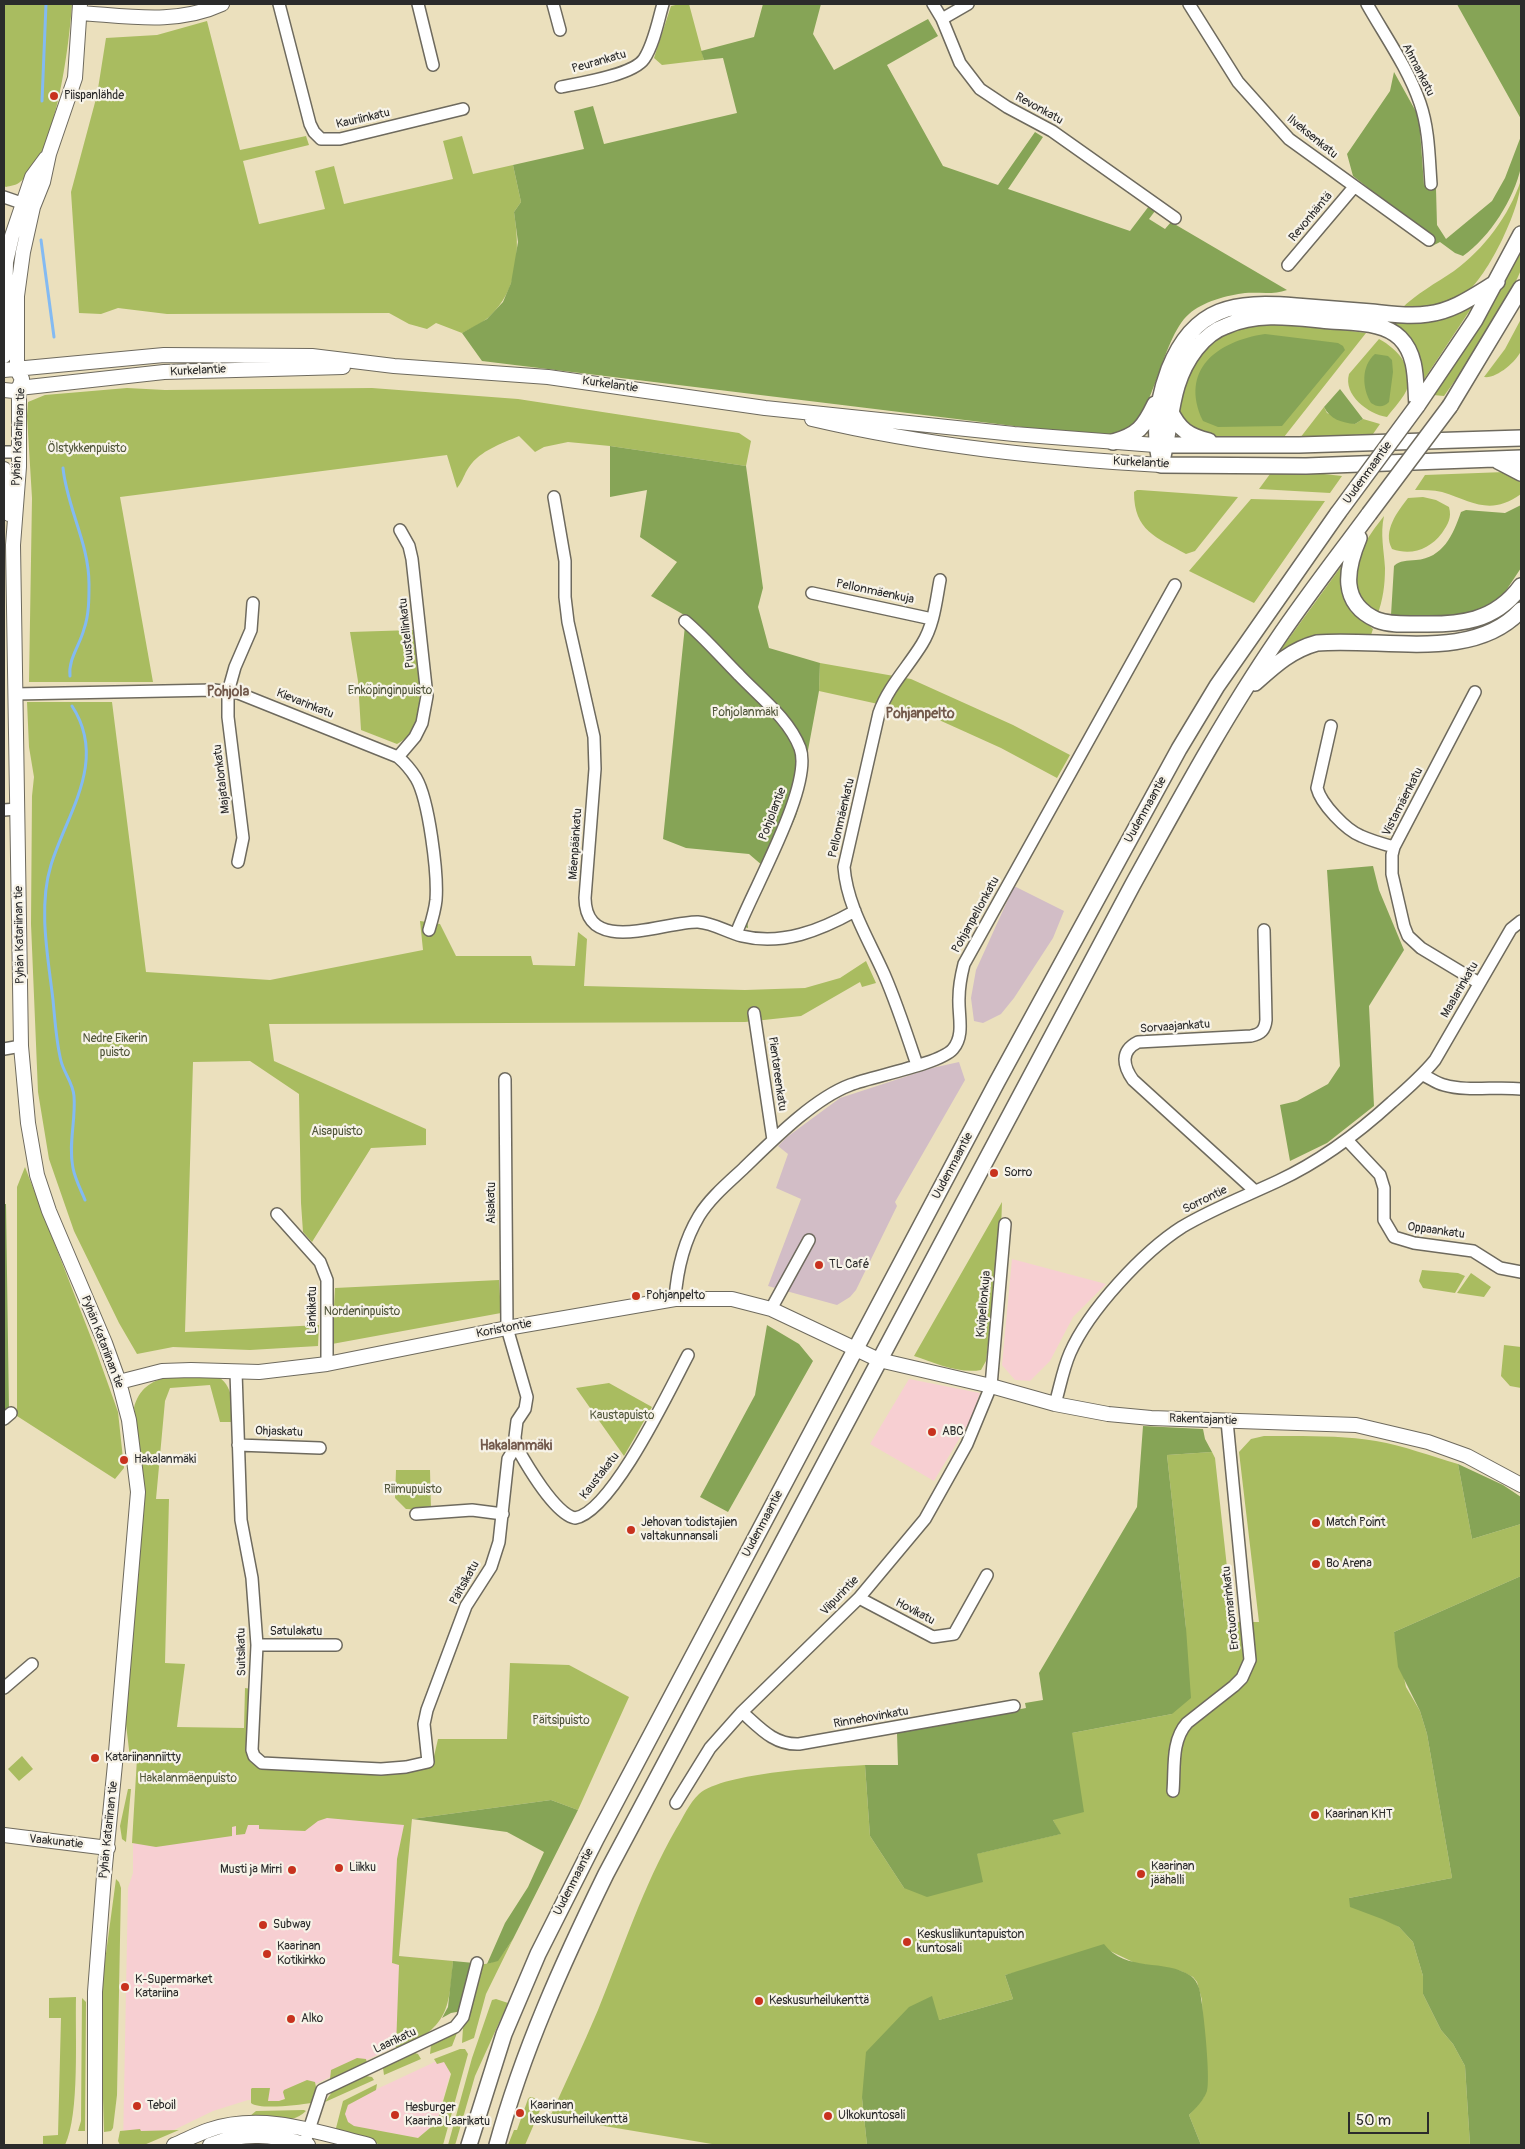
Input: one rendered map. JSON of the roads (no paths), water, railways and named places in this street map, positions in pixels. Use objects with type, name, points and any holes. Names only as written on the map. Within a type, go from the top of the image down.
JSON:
[{"type":"main road","name":"Uudenmaantie","points":[[469,2145],[504,2034],[538,1954],[596,1839],[1001,1074],[1179,749],[1222,678],[1417,406],[1475,320],[1521,234]]},
{"type":"main road","points":[[1113,442],[1129,437],[1140,429],[1151,412],[1174,358],[1189,334],[1205,318],[1223,309],[1265,303],[1422,315],[1451,308],[1497,282]]},
{"type":"main road","name":"Uudenmaantie","points":[[497,2145],[531,2038],[569,1950],[606,1874],[1189,782],[1277,639],[1450,406],[1521,288]]},
{"type":"main road","points":[[1160,465],[1161,445],[1174,393],[1182,372],[1196,349],[1210,335],[1226,325],[1243,320],[1280,317],[1368,324],[1390,331],[1400,338],[1412,358],[1417,406]]},
{"type":"main road","points":[[1161,445],[1156,421],[1163,386]]},
{"type":"main road","points":[[1170,410],[1178,426],[1187,434],[1225,445]]},
{"type":"main road","name":"Kurkelantie","points":[[1161,445],[1299,445],[1521,438]]},
{"type":"main road","name":"Kurkelantie","points":[[1160,465],[1306,466],[1521,458]]},
{"type":"main road","points":[[1494,459],[1521,472]]},
{"type":"main road","points":[[1369,514],[1350,561],[1348,584],[1356,602],[1378,620],[1391,624],[1452,625],[1466,622],[1480,618],[1503,606],[1521,586]]},
{"type":"main road","points":[[1241,695],[1288,655],[1301,647],[1333,641],[1429,644],[1469,640],[1503,626],[1521,610]]},
{"type":"street","points":[[80,8],[159,18],[192,14],[222,4]]},
{"type":"street","name":"Kauriinkatu","points":[[279,4],[310,124],[314,132],[321,139],[340,139],[463,109]]},
{"type":"street","points":[[418,4],[433,65]]},
{"type":"street","points":[[553,4],[560,30]]},
{"type":"street","name":"Peurankatu","points":[[561,87],[624,71],[639,64],[648,50],[663,4]]},
{"type":"street","name":"Revonkatu","points":[[933,4],[942,19],[960,63],[980,89],[1007,107],[1052,131],[1175,218]]},
{"type":"street","points":[[942,19],[968,4]]},
{"type":"street","name":"Ilveksenkatu","points":[[1189,4],[1238,82],[1271,121],[1289,138],[1429,240]]},
{"type":"street","name":"Ahmankatu","points":[[1367,4],[1409,79],[1420,103],[1424,119],[1431,184]]},
{"type":"street","name":"Pyhän Katariinan tie","points":[[80,8],[75,78],[49,154],[32,177],[19,274],[11,370],[22,379],[19,388],[19,452],[13,544],[15,694],[10,809],[21,1046],[28,1123],[37,1175],[49,1211],[119,1382],[129,1420],[138,1492],[95,1992],[95,2145]]},
{"type":"street","name":"Revonhäntä","points":[[1288,265],[1354,186]]},
{"type":"street","points":[[4,197],[28,205]]},
{"type":"street","name":"Pyhän Katariinan tie","points":[[4,356],[6,262],[28,205]]},
{"type":"street","name":"Kurkelantie","points":[[11,370],[164,355],[312,356],[394,366],[548,377],[765,408],[1161,445]]},
{"type":"street","name":"Kurkelantie","points":[[4,390],[14,391],[19,388],[164,372],[394,366]]},
{"type":"street","name":"Kurkelantie","points":[[765,408],[880,434],[971,449],[1160,465]]},
{"type":"street","points":[[4,452],[19,452]]},
{"type":"street","name":"Pyhän Katariinan tie","points":[[4,469],[13,544]]},
{"type":"street","name":"Mäenpäänkatu","points":[[554,497],[565,561],[565,597],[568,622],[579,662],[594,737],[595,769],[586,909],[590,917],[606,929],[619,932],[633,932],[699,922],[736,934],[764,938],[808,934],[855,911]]},
{"type":"street","name":"Puustellinkatu","points":[[398,757],[415,737],[422,723],[427,696],[412,559],[409,546],[400,530]]},
{"type":"street","name":"Pellonmäenkatu","points":[[917,1065],[886,977],[855,911],[845,883],[844,867],[879,713],[884,699],[923,643],[932,619],[940,580]]},
{"type":"street","name":"Pohjanpellonkatu","points":[[675,1299],[678,1270],[692,1230],[700,1215],[724,1186],[773,1140],[837,1090],[945,1057],[956,1045],[961,1026],[959,988],[964,964],[1175,585]]},
{"type":"street","name":"Pellonmäenkuja","points":[[812,593],[932,619]]},
{"type":"street","name":"Majatalonkatu","points":[[238,862],[243,838],[228,717],[228,692],[235,667],[250,630],[253,603]]},
{"type":"street","name":"Pohjolantie","points":[[685,621],[773,708],[800,749],[801,776],[792,807],[736,934]]},
{"type":"street","name":"Kievarinkatu","points":[[15,694],[228,692],[252,697],[398,757],[407,765],[418,783],[425,802],[429,822],[436,901],[429,930]]},
{"type":"street","name":"Vistamäenkatu","points":[[1475,692],[1394,848],[1392,874],[1408,936],[1421,948],[1480,983]]},
{"type":"street","points":[[1331,726],[1318,788],[1319,796],[1331,811],[1356,834],[1394,848]]},
{"type":"street","name":"Maalarinkatu","points":[[1423,1075],[1446,1042],[1511,929],[1521,921]]},
{"type":"street","name":"Sorvaajankatu","points":[[1255,1191],[1133,1080],[1127,1072],[1124,1063],[1130,1046],[1138,1042],[1251,1036],[1262,1032],[1266,1020],[1264,930]]},
{"type":"street","name":"Pientareenkatu","points":[[754,1013],[773,1140]]},
{"type":"street","points":[[4,1049],[21,1046]]},
{"type":"street","points":[[1423,1075],[1443,1085],[1453,1087],[1506,1087],[1521,1089]]},
{"type":"street","name":"Sorrontie","points":[[1056,1404],[1070,1353],[1085,1325],[1136,1266],[1165,1239],[1184,1226],[1294,1173],[1348,1141],[1423,1075]]},
{"type":"street","name":"Aisakatu","points":[[505,1079],[507,1328]]},
{"type":"street","name":"Oppaankatu","points":[[1348,1141],[1380,1175],[1384,1188],[1384,1220],[1394,1236],[1414,1243],[1473,1251],[1500,1268],[1521,1272]]},
{"type":"street","name":"Länkikatu","points":[[276,1214],[320,1262],[324,1271],[327,1280],[327,1364]]},
{"type":"street","name":"Kivipellonkuja","points":[[991,1386],[1005,1224]]},
{"type":"street","points":[[771,1309],[809,1240]]},
{"type":"street","name":"Koristontie","points":[[119,1382],[162,1371],[259,1372],[327,1364],[507,1328],[675,1299],[732,1299],[771,1309],[879,1360]]},
{"type":"street","points":[[507,1328],[528,1397],[525,1409],[517,1421],[516,1446]]},
{"type":"street","name":"Kaustakatu","points":[[516,1446],[559,1510],[569,1517],[575,1518],[586,1514],[604,1497],[628,1464],[688,1355]]},
{"type":"street","name":"Rakentajantie","points":[[879,1360],[991,1386],[1056,1404],[1108,1414],[1151,1418],[1356,1425],[1387,1431],[1428,1442],[1467,1456],[1521,1485]]},
{"type":"street","name":"Suitsikatu","points":[[236,1372],[242,1520],[252,1578],[257,1645],[252,1744],[254,1756],[262,1763],[360,1769],[393,1769],[428,1762]]},
{"type":"street","name":"Viipurintie","points":[[676,1803],[710,1748],[742,1712],[860,1598],[925,1519],[967,1444],[991,1386]]},
{"type":"street","name":"Erotuomarinkatu","points":[[1173,1791],[1176,1740],[1180,1730],[1186,1723],[1242,1678],[1250,1660],[1227,1421]]},
{"type":"street","name":"Ohjaskatu","points":[[238,1445],[320,1448]]},
{"type":"street","name":"Päitsikatu","points":[[428,1762],[424,1724],[430,1698],[466,1606],[486,1576],[496,1555],[503,1514],[508,1459],[516,1446]]},
{"type":"street","points":[[416,1514],[472,1510],[503,1514]]},
{"type":"street","name":"Hovikatu","points":[[860,1598],[933,1637],[954,1634],[987,1575]]},
{"type":"street","name":"Satulakatu","points":[[257,1645],[336,1645]]},
{"type":"street","points":[[4,1688],[32,1664]]},
{"type":"street","name":"Rinnehovinkatu","points":[[742,1712],[775,1740],[799,1744],[1014,1706]]},
{"type":"street","name":"Vaakunatie","points":[[4,1835],[108,1848]]},
{"type":"street","name":"Laarikatu","points":[[306,2145],[322,2090],[455,2027],[463,2017],[477,1962]]},
{"type":"street","points":[[174,2145],[209,2130],[234,2124],[276,2123],[369,2145]]},
{"type":"street","points":[[210,2145],[240,2137],[256,2136],[278,2137],[306,2145]]},
{"type":"waterway","points":[[42,101],[46,4]]},
{"type":"waterway","points":[[41,240],[54,337]]},
{"type":"waterway","points":[[63,468],[65,483],[86,554],[89,584],[87,618],[71,664],[70,676]]},
{"type":"waterway","points":[[72,706],[82,726],[86,747],[85,767],[81,787],[58,845],[47,881],[45,932],[58,1046],[62,1065],[74,1096],[73,1168],[85,1200]]},
{"type":"place","name":"Piispanlähde","points":[[54,96]]},
{"type":"place","name":"Sorro","points":[[994,1173]]},
{"type":"place","name":"TL Café","points":[[819,1265]]},
{"type":"place","name":"Pohjanpelto","points":[[636,1296]]},
{"type":"place","name":"ABC","points":[[932,1432]]},
{"type":"place","name":"Hakalanmäki","points":[[124,1460]]},
{"type":"place","name":"Match Point","points":[[1316,1523]]},
{"type":"place","name":"Jehovan todistajien valtakunnansali","points":[[631,1530]]},
{"type":"place","name":"Bo Arena","points":[[1316,1564]]},
{"type":"place","name":"Katariinanniitty","points":[[95,1758]]},
{"type":"place","name":"Kaarinan KHT","points":[[1315,1815]]},
{"type":"place","name":"Liikku","points":[[339,1868]]},
{"type":"place","name":"Musti ja Mirri","points":[[292,1870]]},
{"type":"place","name":"Kaarinan jäähalli","points":[[1141,1874]]},
{"type":"place","name":"Subway","points":[[263,1925]]},
{"type":"place","name":"Keskusliikuntapuiston kuntosali","points":[[907,1942]]},
{"type":"place","name":"Kaarinan Kotikirkko","points":[[267,1954]]},
{"type":"place","name":"K-Supermarket Katariina","points":[[125,1987]]},
{"type":"place","name":"Keskusurheilukenttä","points":[[759,2001]]},
{"type":"place","name":"Alko","points":[[291,2019]]},
{"type":"place","name":"Teboil","points":[[137,2106]]},
{"type":"place","name":"Kaarinan keskusurheilukenttä","points":[[520,2113]]},
{"type":"place","name":"Hesburger Kaarina Laarikatu","points":[[395,2115]]},
{"type":"place","name":"Ulkokuntosali","points":[[828,2116]]},
{"type":"district","name":"Pohjola","points":[[228,692]]},
{"type":"district","name":"Pohjanpelto","points":[[920,714]]},
{"type":"district","name":"Hakalanmäki","points":[[516,1446]]},
{"type":"park label","name":"Ölstykkenpuisto","points":[[87,449]]},
{"type":"park label","name":"Enköpinginpuisto","points":[[390,691]]},
{"type":"park label","name":"Pohjolanmäki","points":[[745,713]]},
{"type":"park label","name":"Nedre Eikerin puisto","points":[[115,1046]]},
{"type":"park label","name":"Aisapuisto","points":[[337,1132]]},
{"type":"park label","name":"Nordeninpuisto","points":[[362,1312]]},
{"type":"park label","name":"Kaustapuisto","points":[[622,1416]]},
{"type":"park label","name":"Riimupuisto","points":[[413,1490]]},
{"type":"park label","name":"Päitsipuisto","points":[[561,1721]]},
{"type":"park label","name":"Hakalanmäenpuisto","points":[[188,1779]]}]
